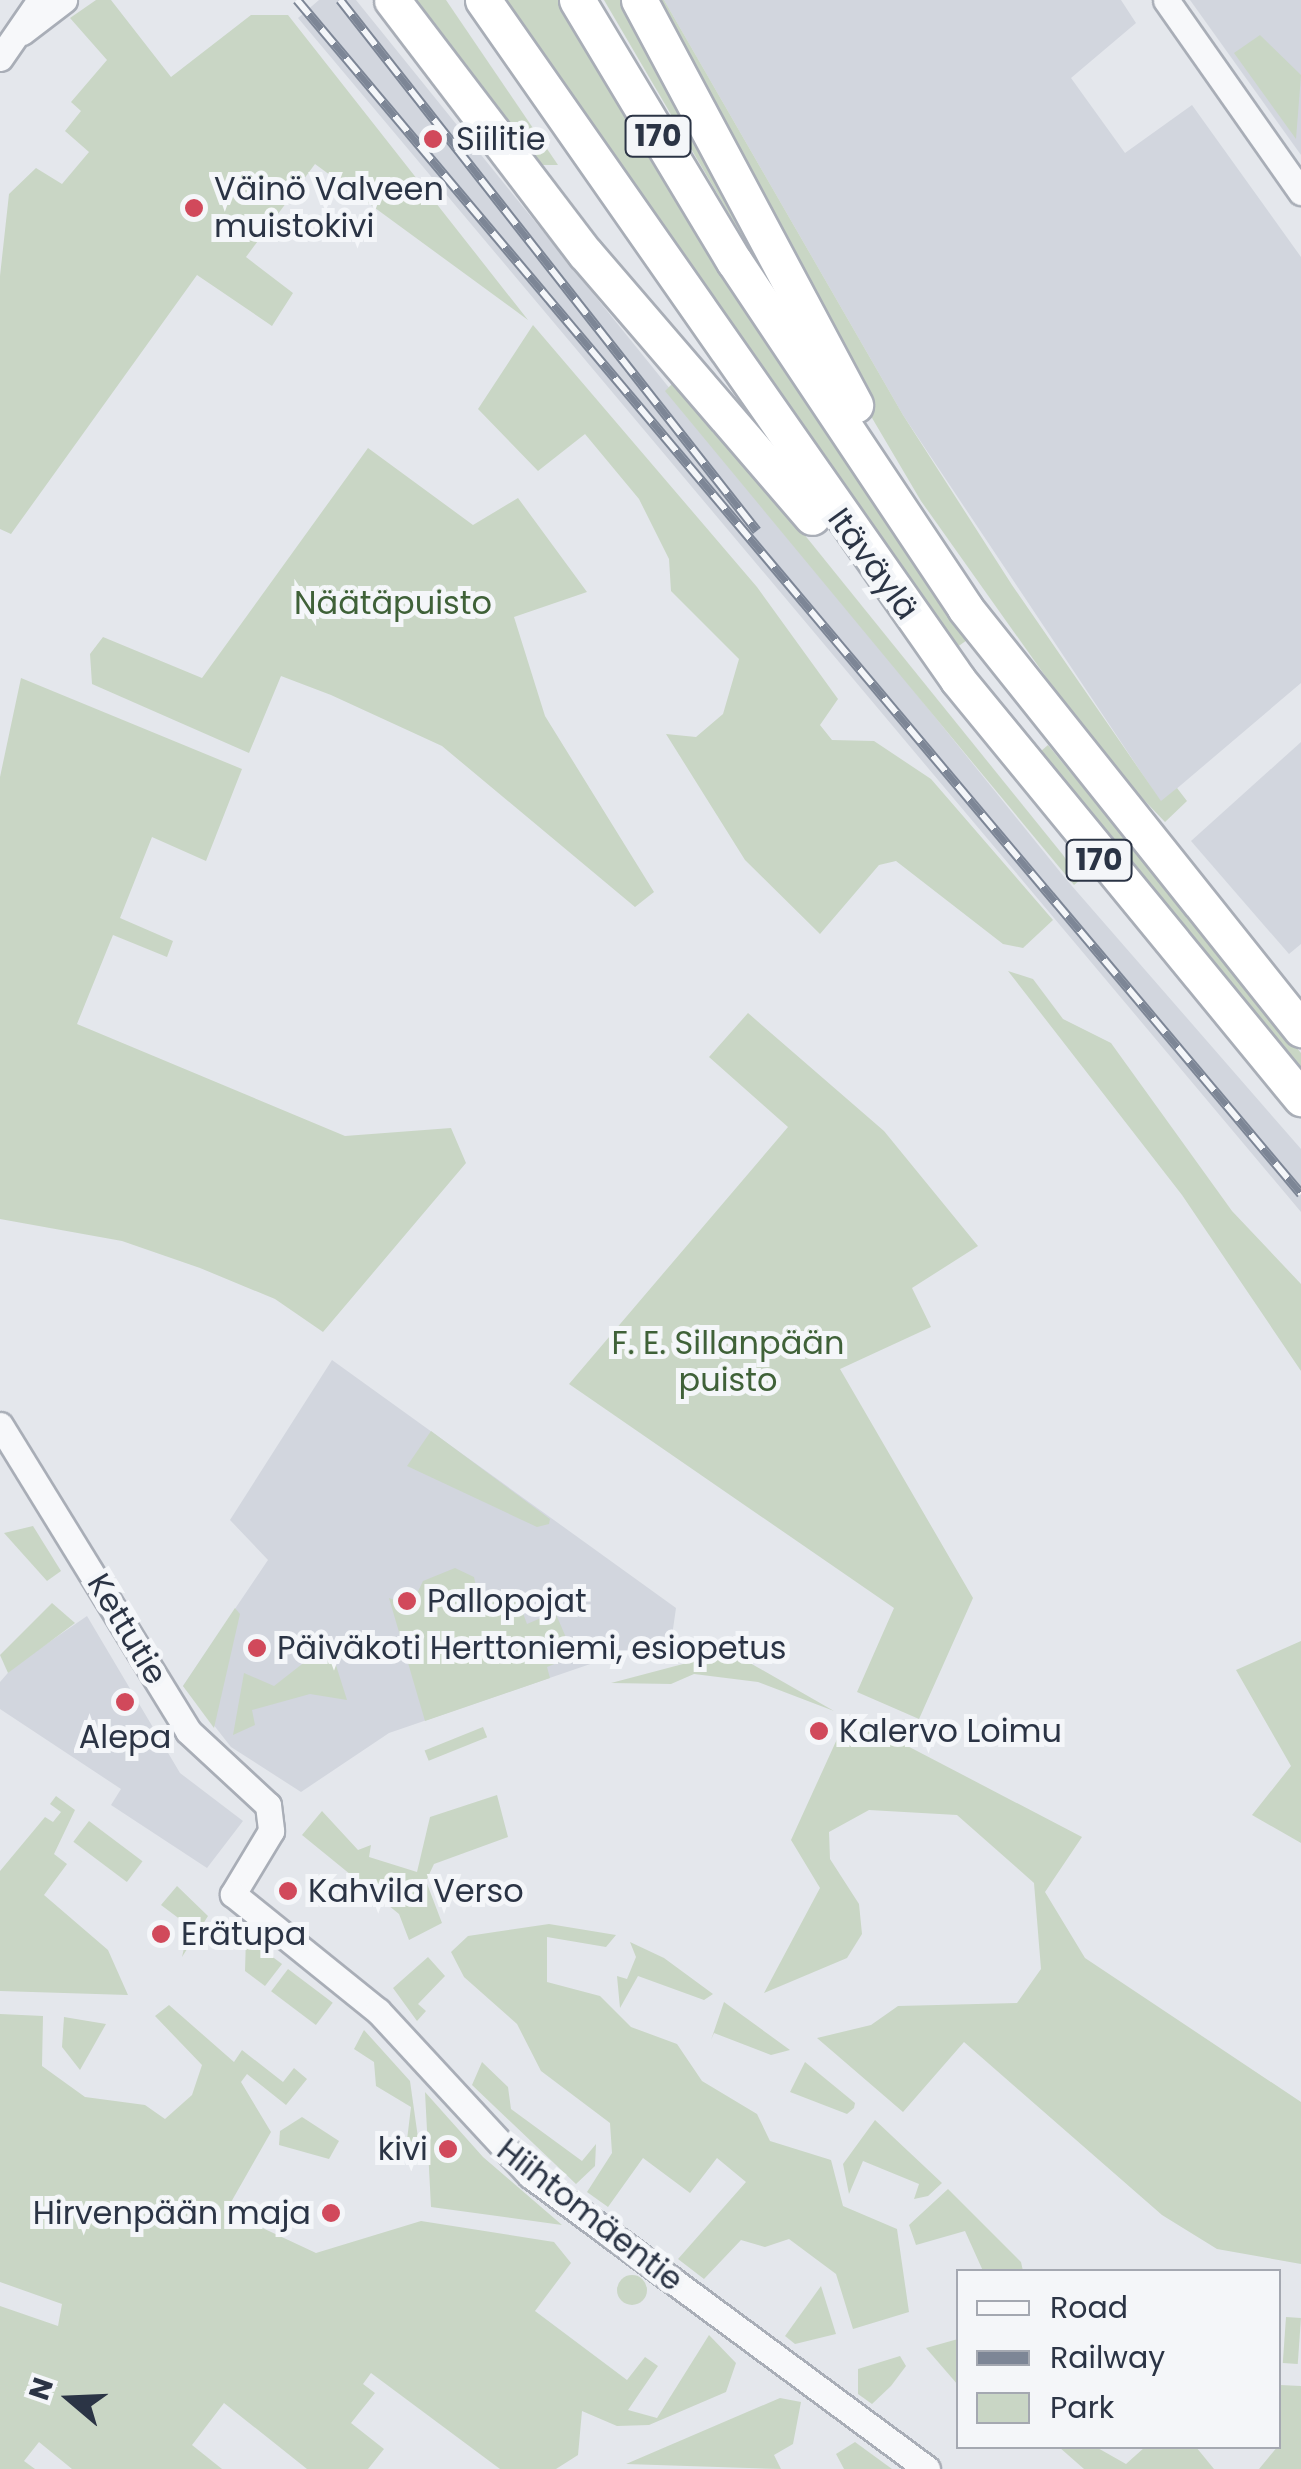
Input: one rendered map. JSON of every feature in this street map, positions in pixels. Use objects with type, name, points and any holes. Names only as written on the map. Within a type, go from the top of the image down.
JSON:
[{"type":"highway","points":[[392,0],[610,282],[833,542],[908,613]]},
{"type":"highway","name":"Itäväylä","points":[[483,0],[908,613],[1136,907],[1301,1098]]},
{"type":"highway","name":"Itäväylä","points":[[577,0],[734,261],[965,608],[1301,1029]]},
{"type":"highway","points":[[639,0],[965,608]]},
{"type":"street","points":[[0,58],[22,32],[40,0]]},
{"type":"street","points":[[22,32],[64,0]]},
{"type":"street","points":[[1166,0],[1301,192]]},
{"type":"street","name":"Kettutie","points":[[0,1424],[188,1730],[273,1817],[233,1894]]},
{"type":"street","name":"Hiihtomäentie","points":[[233,1894],[378,2011],[530,2175],[927,2469]]},
{"type":"shaded area","points":[[319,0],[356,0],[1065,878],[1301,1149],[1301,1212],[298,18]]},
{"type":"shaded area","points":[[664,0],[1121,0],[1136,23],[1071,78],[1125,153],[1192,105],[1301,257],[1301,683],[1161,802],[903,415]]},
{"type":"shaded area","points":[[1190,0],[1301,0],[1301,155]]},
{"type":"shaded area","points":[[1301,742],[1301,944],[1289,954],[1191,841]]},
{"type":"shaded area","points":[[332,1360],[676,1608],[672,1636],[389,1733],[301,1792],[231,1747],[183,1686],[268,1560],[230,1520]]},
{"type":"shaded area","points":[[87,1616],[180,1773],[243,1821],[207,1868],[111,1805],[121,1789],[0,1709],[0,1682],[13,1667]]},
{"type":"green space","points":[[96,0],[111,0],[171,77],[251,15],[288,15],[528,320],[315,164],[246,257],[293,293],[272,326],[197,275],[11,534],[0,529],[0,276],[9,194],[36,168],[62,184],[89,152],[65,131],[81,111],[71,102],[107,60],[70,18]]},
{"type":"green space","points":[[413,0],[446,0],[558,165],[530,165]]},
{"type":"green space","points":[[500,0],[558,0],[684,210],[970,638],[953,650]]},
{"type":"green space","points":[[604,0],[632,0],[754,252],[745,241]]},
{"type":"green space","points":[[655,0],[664,0],[903,415],[1012,585],[1161,801],[1177,788],[1187,801],[1165,822],[1102,756],[921,501],[829,345]]},
{"type":"green space","points":[[1260,35],[1301,75],[1296,139],[1234,53]]},
{"type":"green space","points":[[533,325],[757,587],[838,699],[820,725],[832,740],[874,741],[931,779],[1053,920],[1023,948],[1003,944],[896,861],[879,865],[820,934],[745,860],[666,734],[696,737],[723,714],[739,659],[671,591],[669,559],[639,499],[585,434],[538,471],[478,409]]},
{"type":"green space","points":[[678,378],[1063,855],[1080,880],[1074,885],[665,391]]},
{"type":"green space","name":"Näätäpuisto","points":[[368,448],[473,525],[518,498],[587,592],[514,617],[545,716],[654,892],[635,907],[442,746],[331,695],[281,676],[249,753],[92,684],[90,654],[103,637],[202,678]]},
{"type":"green space","points":[[21,678],[242,769],[206,861],[152,837],[120,918],[173,941],[167,957],[113,935],[77,1024],[345,1136],[451,1128],[466,1163],[323,1332],[275,1299],[200,1268],[122,1241],[0,1219],[0,777]]},
{"type":"green space","points":[[1048,745],[1301,1053],[1301,1078],[1033,758]]},
{"type":"green space","points":[[1008,971],[1033,979],[1063,1019],[1111,1043],[1232,1211],[1301,1284],[1301,1371],[1182,1195]]},
{"type":"green space","name":"F. E. Sillanpään puisto","points":[[748,1013],[884,1131],[978,1246],[912,1288],[931,1327],[840,1369],[973,1598],[919,1719],[857,1692],[894,1608],[569,1384],[788,1127],[709,1057]]},
{"type":"green space","points":[[431,1431],[550,1519],[549,1524],[537,1527],[407,1466]]},
{"type":"green space","points":[[33,1526],[61,1571],[47,1581],[4,1533]]},
{"type":"green space","points":[[455,1568],[474,1577],[478,1597],[518,1600],[527,1624],[555,1612],[574,1656],[547,1667],[550,1678],[425,1721],[389,1598],[411,1606],[423,1581]]},
{"type":"green space","points":[[52,1603],[75,1623],[8,1673],[0,1655]]},
{"type":"green space","points":[[235,1608],[240,1614],[214,1728],[183,1686]]},
{"type":"green space","points":[[1301,1641],[1301,1843],[1252,1815],[1291,1766],[1236,1670]]},
{"type":"green space","points":[[329,1643],[347,1700],[310,1694],[252,1710],[255,1725],[233,1735],[244,1673],[274,1686]]},
{"type":"green space","points":[[721,1654],[750,1663],[834,1711],[758,1682],[694,1674],[671,1684],[611,1683]]},
{"type":"green space","points":[[848,1715],[1082,1837],[1045,1892],[1085,1958],[1301,2102],[1301,2264],[1217,2249],[1162,2215],[964,2042],[903,2112],[817,2038],[871,2025],[898,2006],[1017,2003],[1041,1969],[1034,1883],[957,1815],[869,1810],[829,1832],[830,1859],[859,1904],[862,1934],[847,1958],[764,1993],[820,1888],[791,1840]]},
{"type":"green space","points":[[483,1727],[487,1737],[429,1761],[425,1751]]},
{"type":"green space","points":[[497,1795],[508,1837],[434,1864],[426,1881],[442,1923],[409,1940],[399,1914],[302,1835],[322,1811],[358,1850],[371,1845],[369,1857],[417,1872],[430,1817]]},
{"type":"green space","points":[[56,1796],[75,1810],[54,1854],[67,1864],[44,1895],[108,1950],[128,1995],[0,1991],[0,1871],[45,1817],[53,1822],[61,1812],[50,1804]]},
{"type":"green space","points":[[89,1821],[143,1861],[127,1882],[73,1842]]},
{"type":"green space","points":[[177,1886],[208,1916],[182,1957],[189,1926],[161,1905]]},
{"type":"green space","points":[[549,1924],[616,1935],[606,1947],[547,1937],[547,1982],[600,1996],[631,2027],[677,2044],[702,2081],[757,2114],[770,2141],[831,2160],[843,2206],[897,2229],[909,2312],[853,2329],[836,2274],[789,2239],[765,2247],[741,2240],[704,2279],[678,2259],[746,2182],[717,2158],[690,2193],[643,2158],[608,2207],[587,2192],[612,2153],[610,2123],[541,2071],[517,2024],[464,1977],[451,1952],[468,1936]]},
{"type":"green space","points":[[246,1937],[282,1964],[265,1986],[245,1971]]},
{"type":"green space","points":[[630,1942],[664,1958],[713,1994],[704,2000],[638,1976],[620,2008],[617,1976],[627,1979],[636,1957]]},
{"type":"green space","points":[[428,1957],[445,1976],[418,2004],[426,2011],[417,2021],[393,1988]]},
{"type":"green space","points":[[288,1969],[333,2003],[316,2025],[271,1991]]},
{"type":"green space","points":[[724,2002],[790,2050],[771,2055],[714,2033],[711,2040]]},
{"type":"green space","points":[[169,2005],[234,2062],[242,2050],[283,2082],[294,2068],[307,2079],[286,2105],[247,2074],[241,2082],[271,2132],[226,2211],[316,2253],[421,2221],[554,2242],[571,2263],[535,2311],[627,2380],[645,2357],[658,2366],[628,2410],[657,2418],[709,2335],[736,2363],[726,2392],[649,2425],[617,2426],[582,2411],[578,2455],[556,2469],[500,2469],[371,2373],[363,2384],[375,2393],[351,2423],[384,2449],[368,2469],[307,2469],[224,2403],[192,2445],[222,2469],[72,2469],[39,2442],[24,2461],[35,2469],[0,2469],[0,2306],[58,2326],[62,2304],[0,2282],[0,2014],[43,2016],[42,2066],[85,2097],[145,2105],[165,2119],[192,2095],[202,2065],[155,2016]]},
{"type":"green space","points":[[64,2017],[106,2024],[80,2070],[62,2047]]},
{"type":"green space","points":[[364,2030],[410,2081],[421,2159],[406,2148],[411,2107],[376,2086],[374,2062],[354,2049]]},
{"type":"green space","points":[[482,2062],[508,2087],[511,2109],[582,2161],[596,2144],[595,2166],[576,2184],[472,2085]]},
{"type":"green space","points":[[805,2062],[855,2103],[854,2108],[847,2114],[790,2092]]},
{"type":"green space","points":[[425,2092],[483,2157],[562,2225],[431,2207]]},
{"type":"green space","points":[[302,2117],[339,2141],[329,2159],[279,2145],[280,2131]]},
{"type":"green space","points":[[875,2120],[942,2183],[928,2196],[914,2199],[919,2184],[863,2161],[849,2194],[843,2164]]},
{"type":"green space","points":[[948,2189],[1021,2262],[1023,2269],[982,2269],[965,2231],[916,2245],[909,2225]]},
{"type":"green space","points":[[632,2275],[643,2279],[647,2290],[643,2301],[632,2305],[621,2301],[617,2290],[621,2279]]},
{"type":"green space","points":[[821,2286],[836,2334],[795,2344],[785,2336]]},
{"type":"green space","points":[[1286,2317],[1301,2318],[1298,2364],[1283,2363]]},
{"type":"green space","points":[[956,2340],[956,2383],[926,2348]]},
{"type":"green space","points":[[900,2356],[906,2366],[872,2404],[858,2394],[858,2369]]},
{"type":"green space","points":[[1281,2385],[1301,2386],[1301,2469],[1259,2469],[1276,2449],[1281,2449]]},
{"type":"green space","points":[[780,2398],[801,2402],[793,2444],[774,2455],[781,2469],[626,2464]]},
{"type":"green space","points":[[855,2442],[892,2469],[844,2469],[836,2454]]},
{"type":"green space","points":[[1061,2449],[1100,2449],[1126,2464],[1143,2449],[1198,2449],[1214,2469],[1084,2469]]},
{"type":"railway","points":[[297,0],[1301,1194]]},
{"type":"railway","points":[[340,0],[757,531]]},
{"type":"place","name":"Siilitie","points":[[433,139]]},
{"type":"place","name":"Väinö Valveen muistokivi","points":[[194,208]]},
{"type":"place","name":"Pallopojat","points":[[407,1601]]},
{"type":"place","name":"Päiväkoti Herttoniemi, esiopetus","points":[[257,1648]]},
{"type":"place","name":"Alepa","points":[[125,1702]]},
{"type":"place","name":"Kalervo Loimu","points":[[819,1731]]},
{"type":"place","name":"Kahvila Verso","points":[[288,1891]]},
{"type":"place","name":"Erätupa","points":[[161,1934]]},
{"type":"place","name":"kivi","points":[[448,2149]]},
{"type":"place","name":"Hirvenpään maja","points":[[331,2213]]}]
